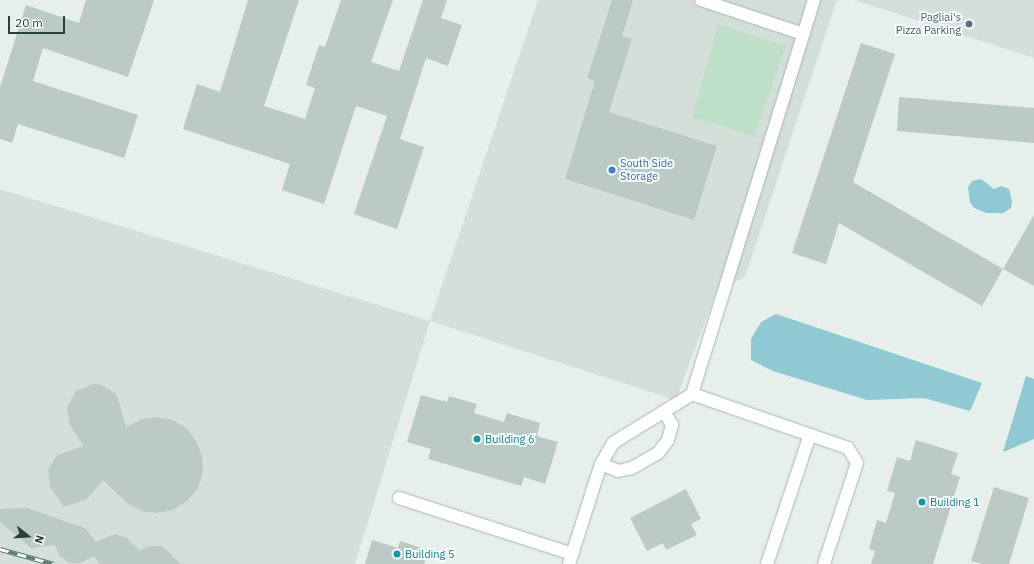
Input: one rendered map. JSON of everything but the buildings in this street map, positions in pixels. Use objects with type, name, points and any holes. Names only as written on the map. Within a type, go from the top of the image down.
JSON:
[{"type":"lane","points":[[701,0],[803,34]]},
{"type":"lane","points":[[399,498],[570,559],[601,464],[613,443],[692,394],[814,0]]},
{"type":"lane","points":[[692,394],[848,448],[857,463],[824,564]]},
{"type":"lane","points":[[601,464],[618,471],[632,468],[658,453],[668,440],[672,425],[664,411]]},
{"type":"lane","points":[[767,564],[810,434]]},
{"type":"shaded area","points":[[538,0],[837,0],[745,277],[716,292],[676,400],[430,321]]},
{"type":"shaded area","name":"Pagliai's Pizza Parking","points":[[854,0],[1034,0],[1034,58],[1003,48]]},
{"type":"shaded area","points":[[0,189],[430,321],[355,564],[0,564]]},
{"type":"green space","points":[[718,24],[786,46],[754,137],[692,117]]},
{"type":"water","points":[[981,179],[994,189],[1001,186],[1009,189],[1012,202],[1011,208],[1003,213],[986,213],[974,208],[970,202],[968,187],[972,181]]},
{"type":"water","points":[[776,314],[982,383],[970,411],[924,398],[867,400],[773,371],[751,360],[751,339],[761,322]]},
{"type":"water","points":[[1026,376],[1034,379],[1034,439],[1003,452]]},
{"type":"railway","points":[[0,549],[54,564]]},
{"type":"place","name":"Pagliai's Pizza Parking","points":[[969,24]]},
{"type":"place","name":"South Side Storage","points":[[612,170]]},
{"type":"place","name":"Building 6","points":[[477,439]]},
{"type":"place","name":"Building 1","points":[[922,502]]},
{"type":"place","name":"Building 5","points":[[397,554]]}]
